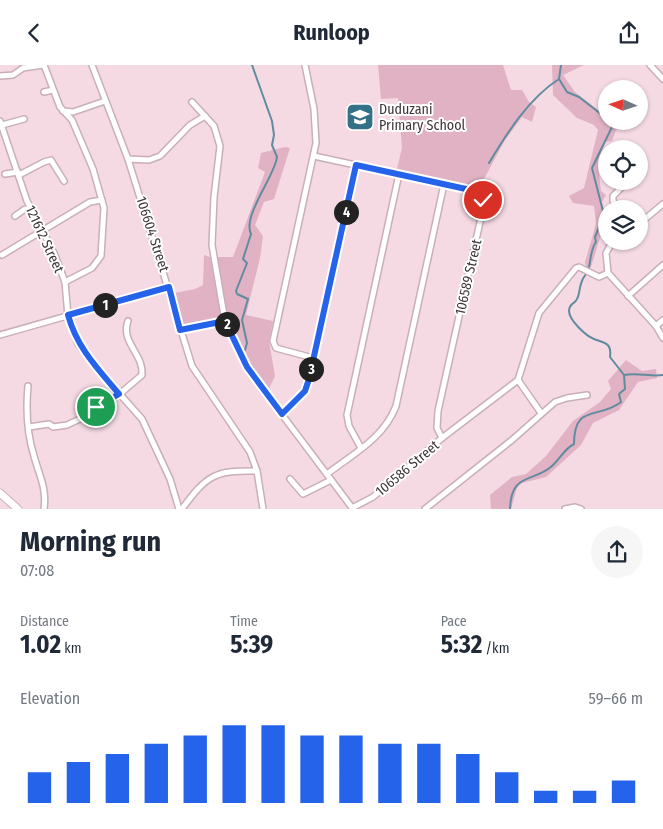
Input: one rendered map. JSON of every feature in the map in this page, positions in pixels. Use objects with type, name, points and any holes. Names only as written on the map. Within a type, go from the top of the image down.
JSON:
[{"type":"street","points":[[0,76],[13,75],[22,68],[44,65],[62,111],[72,120],[93,169],[102,200],[103,236],[101,256],[92,268],[65,282]]},
{"type":"street","name":"106604 Street","points":[[92,65],[128,159],[195,373],[241,437],[258,471],[263,509]]},
{"type":"street","points":[[305,65],[316,127],[314,156],[273,341],[276,347],[313,358]]},
{"type":"street","points":[[650,65],[663,79]]},
{"type":"street","points":[[44,92],[53,90]]},
{"type":"street","points":[[62,111],[73,112],[105,101]]},
{"type":"street","name":"106586 Street","points":[[192,102],[214,125],[220,146],[214,197],[212,245],[225,321],[247,367],[352,509],[373,497],[442,438],[518,380]]},
{"type":"street","points":[[72,120],[73,112]]},
{"type":"street","points":[[128,159],[149,160],[160,156],[190,125],[205,116]]},
{"type":"street","points":[[1,123],[24,119]]},
{"type":"street","name":"121612 Street","points":[[1,123],[32,211],[43,229],[65,282],[68,315],[78,344],[88,359],[136,411],[150,434],[170,479],[180,509]]},
{"type":"street","name":"106589 Street","points":[[314,156],[444,184],[481,196],[484,205],[438,411],[437,428],[442,438]]},
{"type":"street","points":[[5,174],[19,174],[44,162],[52,161],[64,181]]},
{"type":"street","points":[[282,414],[305,391],[356,165]]},
{"type":"street","points":[[361,448],[349,426],[347,415],[399,174]]},
{"type":"street","points":[[327,474],[384,430],[396,406],[444,184]]},
{"type":"street","points":[[2,255],[90,201],[102,200]]},
{"type":"street","points":[[648,216],[663,204]]},
{"type":"street","points":[[15,216],[25,209],[32,211]]},
{"type":"street","points":[[608,250],[605,262],[608,273],[656,326],[663,338]]},
{"type":"street","points":[[628,296],[663,265]]},
{"type":"street","points":[[541,413],[518,380],[538,313],[576,268],[583,269],[599,277],[608,273]]},
{"type":"street","points":[[0,335],[169,287]]},
{"type":"street","points":[[656,326],[663,320]]},
{"type":"street","points":[[96,407],[119,394],[142,375],[141,363],[126,335],[125,329],[128,321]]},
{"type":"street","points":[[180,330],[225,321]]},
{"type":"street","points":[[28,386],[26,403],[29,427],[34,455],[45,491],[44,509]]},
{"type":"street","points":[[425,509],[512,440],[541,413],[562,399],[587,395]]},
{"type":"street","points":[[29,427],[49,424],[53,427],[58,427],[82,418]]},
{"type":"street","points":[[180,509],[203,483],[214,476],[231,471],[258,471]]},
{"type":"street","points":[[290,479],[303,494],[331,480]]},
{"type":"street","points":[[0,493],[18,509]]},
{"type":"street","points":[[565,509],[575,507],[582,509]]},
{"type":"shaded area","points":[[378,65],[503,65],[511,90],[522,90],[529,102],[536,107],[532,122],[522,117],[505,140],[479,188],[397,169],[402,148],[398,98],[381,99]]},
{"type":"shaded area","points":[[552,65],[584,65],[563,75],[575,92],[598,110],[598,130],[594,125],[577,118],[553,95]]},
{"type":"shaded area","points":[[598,130],[616,130],[612,140],[598,140],[598,190],[601,190],[606,195],[603,200],[598,200],[598,244],[591,267],[586,267],[585,262],[596,224],[594,206],[573,203],[569,196],[584,188]]},
{"type":"shaded area","points":[[285,147],[290,148],[274,199],[264,202],[255,225],[263,236],[260,258],[246,315],[273,321],[269,341],[275,376],[265,397],[226,327],[215,325],[191,332],[182,325],[174,293],[195,289],[203,285],[204,255],[210,257],[233,257],[265,172],[258,168],[261,153]]},
{"type":"shaded area","points":[[626,360],[642,371],[656,369],[657,378],[638,382],[619,410],[593,423],[581,445],[546,477],[522,483],[517,488],[511,509],[491,509],[490,495],[512,477],[526,474],[546,456],[573,421],[600,402],[611,389],[608,381]]},
{"type":"waterway","points":[[245,350],[247,343],[242,320],[248,299],[237,294],[236,291],[247,263],[243,259],[251,234],[249,226],[251,217],[271,175],[277,157],[272,145],[274,135],[272,121],[252,65]]},
{"type":"waterway","points":[[561,65],[559,79],[567,92],[579,97],[598,112]]},
{"type":"waterway","points":[[489,163],[511,128],[528,106],[559,79]]},
{"type":"waterway","points":[[510,509],[514,489],[524,480],[552,466],[574,444],[575,431],[583,417],[621,402],[619,394],[625,389],[624,375],[610,357],[609,346],[583,331],[572,319],[569,311],[570,306],[578,297],[582,280],[588,271],[596,242],[595,237],[604,215],[592,168],[611,130]]},
{"type":"waterway","points":[[624,375],[663,375]]},
{"type":"place","name":"Duduzani Primary School","points":[[360,117]]},
{"type":"route","points":[[96,407],[108,402],[119,394],[88,359],[78,344],[68,315],[169,287],[180,330],[225,321],[247,367],[282,414],[305,391],[309,379],[356,165],[466,189],[481,196],[483,200]]}]
